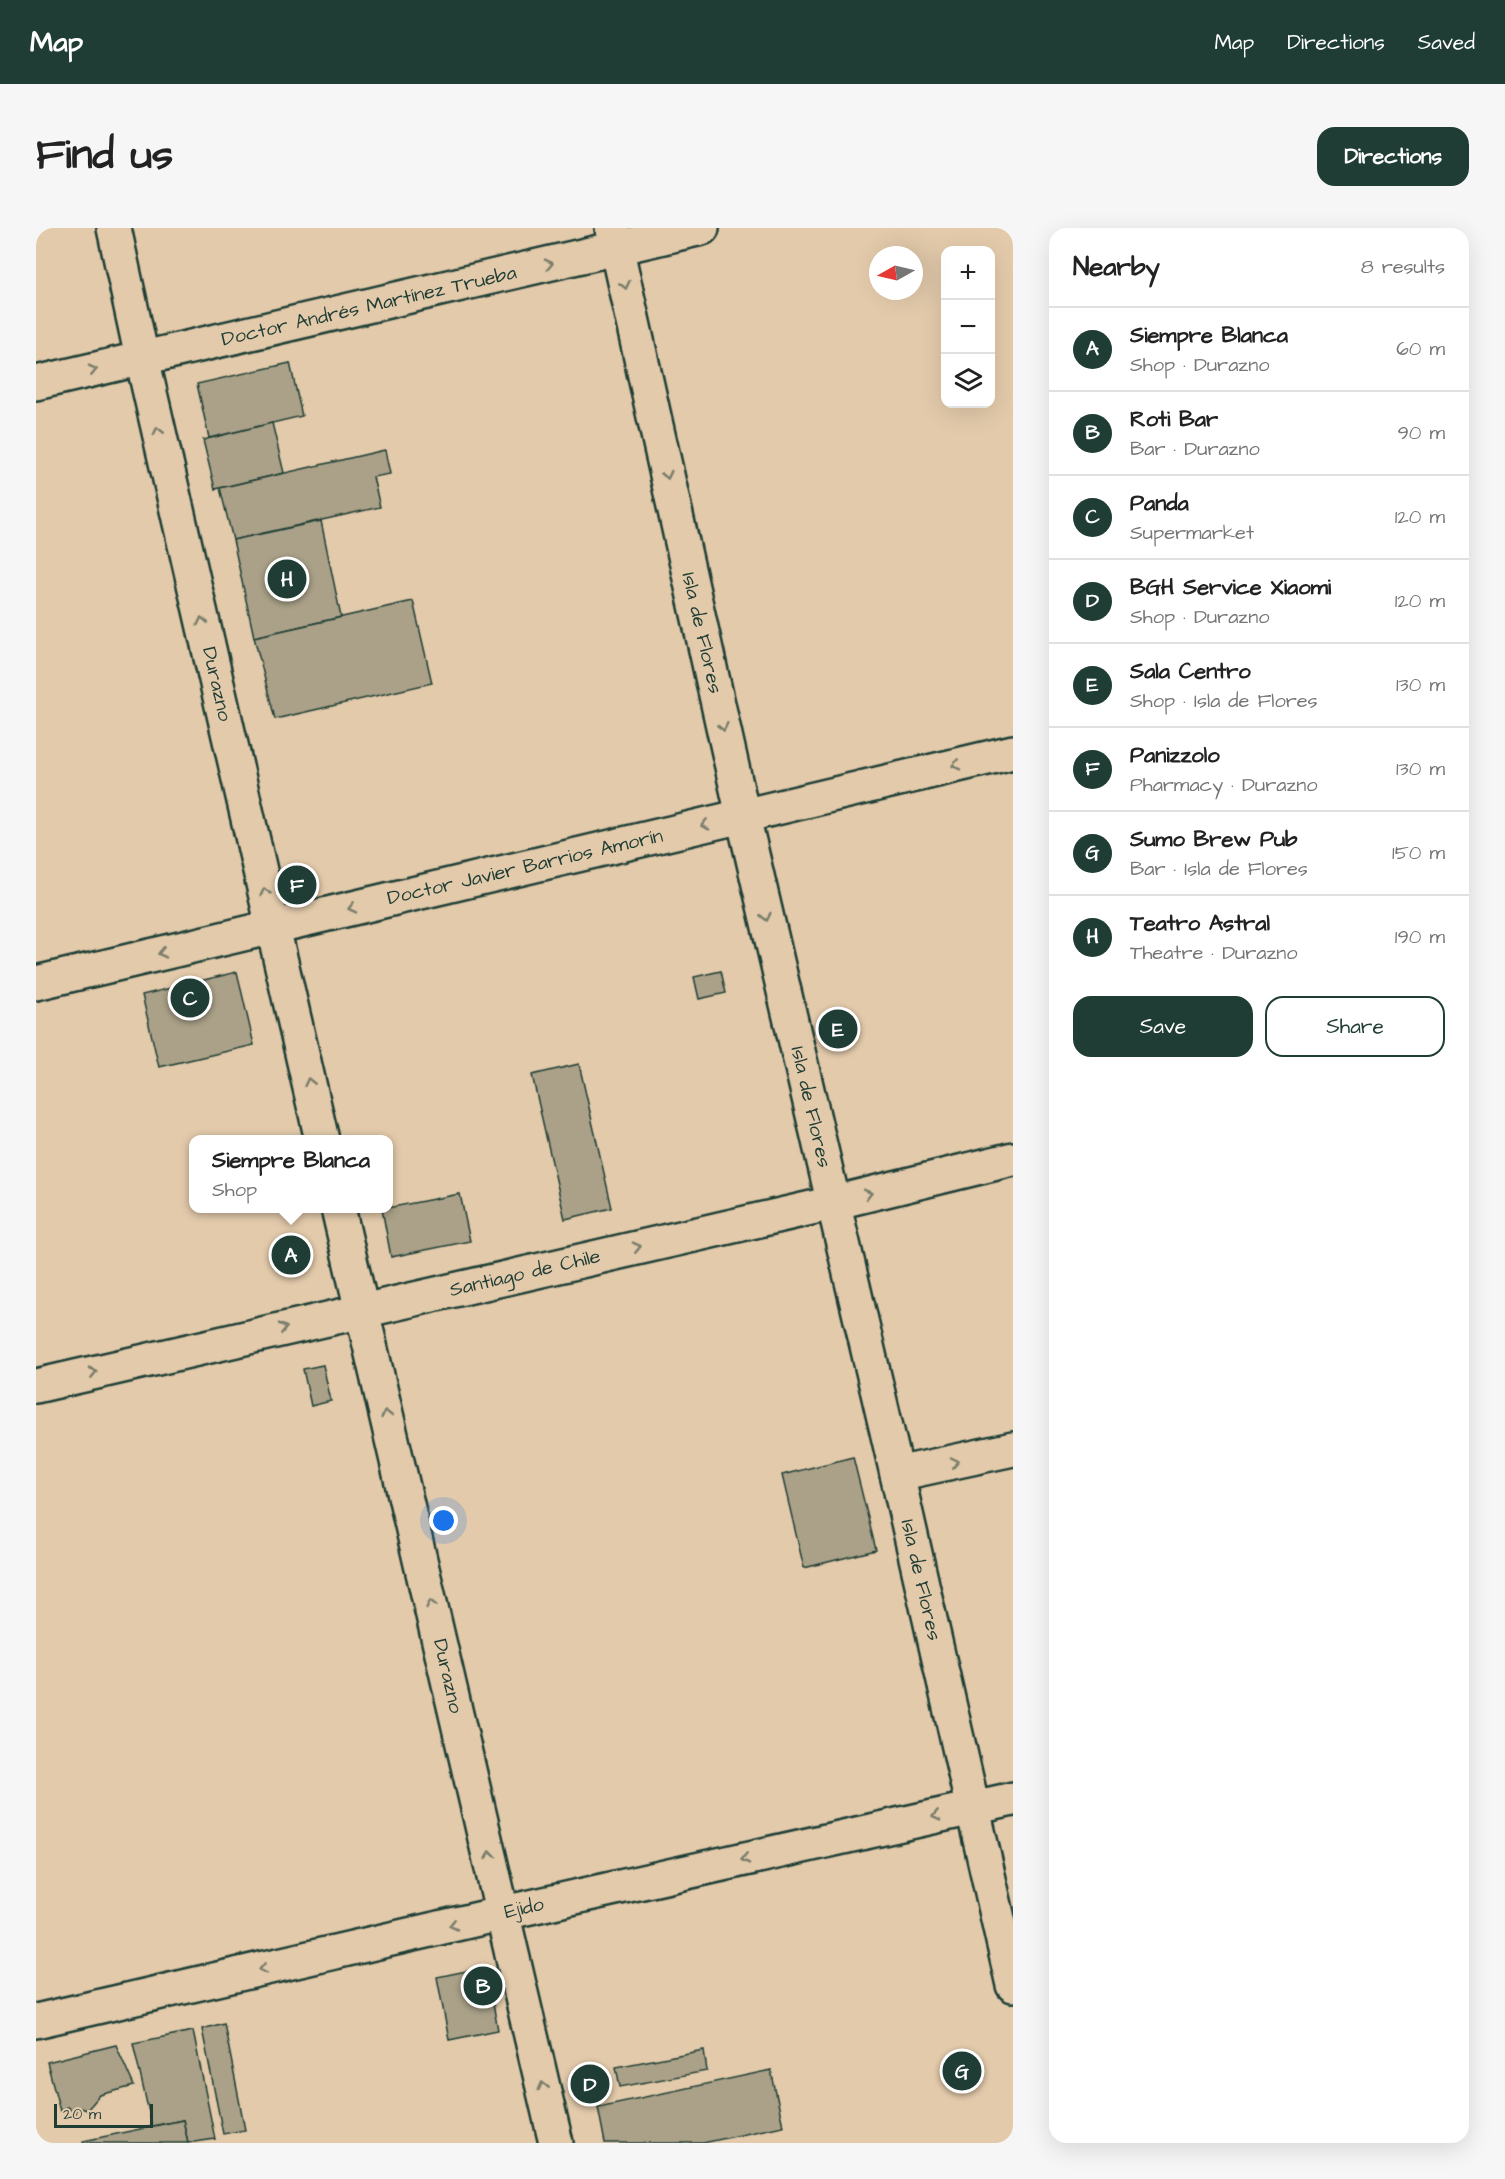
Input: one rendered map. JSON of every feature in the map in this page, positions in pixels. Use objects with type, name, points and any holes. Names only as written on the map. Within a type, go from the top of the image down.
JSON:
[{"type":"street","name":"Durazno","points":[[114,228],[321,1135]]},
{"type":"street","name":"Doctor Andrés Martínez Trueba","points":[[36,383],[614,238],[702,228]]},
{"type":"street","name":"Isla de Flores","points":[[614,238],[742,816],[897,1474],[1013,1985]]},
{"type":"street","name":"Doctor Javier Barrios Amorín","points":[[36,983],[1013,752]]},
{"type":"street","name":"Santiago de Chile","points":[[36,1386],[833,1203],[1013,1159]]},
{"type":"street","name":"Durazno","points":[[339,1213],[556,2143]]},
{"type":"street","points":[[897,1474],[1013,1449]]},
{"type":"street","name":"Ejido","points":[[36,2022],[1013,1798]]},
{"type":"building","points":[[290,363],[302,416],[209,438],[197,384]]},
{"type":"building","points":[[272,423],[284,473],[215,489],[203,440]]},
{"type":"building","points":[[385,450],[390,474],[373,477],[380,507],[233,540],[220,488]]},
{"type":"building","points":[[321,521],[341,617],[254,637],[233,540]]},
{"type":"building","points":[[413,601],[432,683],[275,719],[254,637]]},
{"type":"building","points":[[721,971],[726,993],[699,999],[694,977]]},
{"type":"building","points":[[237,972],[254,1045],[159,1067],[142,995]]},
{"type":"building","points":[[579,1064],[612,1208],[565,1219],[532,1075]]},
{"type":"building","points":[[460,1194],[470,1241],[391,1257],[383,1213],[393,1213],[393,1207]]},
{"type":"building","points":[[323,1365],[331,1401],[311,1406],[303,1369]]},
{"type":"building","points":[[853,1457],[876,1550],[804,1568],[782,1475]]},
{"type":"building","points":[[486,1967],[498,2030],[449,2040],[437,1977]]},
{"type":"building","points":[[224,2023],[245,2130],[223,2134],[202,2029]]},
{"type":"building","points":[[193,2031],[215,2139],[188,2143],[183,2120],[152,2126],[133,2043]]},
{"type":"building","points":[[116,2045],[134,2086],[100,2095],[87,2110],[77,2107],[75,2113],[67,2107],[60,2111],[47,2062]]},
{"type":"building","points":[[704,2050],[707,2071],[620,2087],[616,2067]]},
{"type":"building","points":[[771,2070],[783,2126],[703,2143],[605,2143],[598,2107]]},
{"type":"building","points":[[183,2120],[188,2143],[83,2143],[83,2141]]},
{"type":"place","name":"Teatro Astral","points":[[287,579]]},
{"type":"place","name":"Panizzolo","points":[[297,885]]},
{"type":"place","name":"Panda","points":[[190,998]]},
{"type":"place","name":"Sala Centro","points":[[838,1029]]},
{"type":"place","name":"Siempre Blanca","points":[[291,1255]]},
{"type":"place","name":"Roti Bar","points":[[483,1986]]},
{"type":"place","name":"Sumo Brew Pub","points":[[962,2071]]},
{"type":"place","name":"BGH Service Xiaomi","points":[[590,2084]]}]
